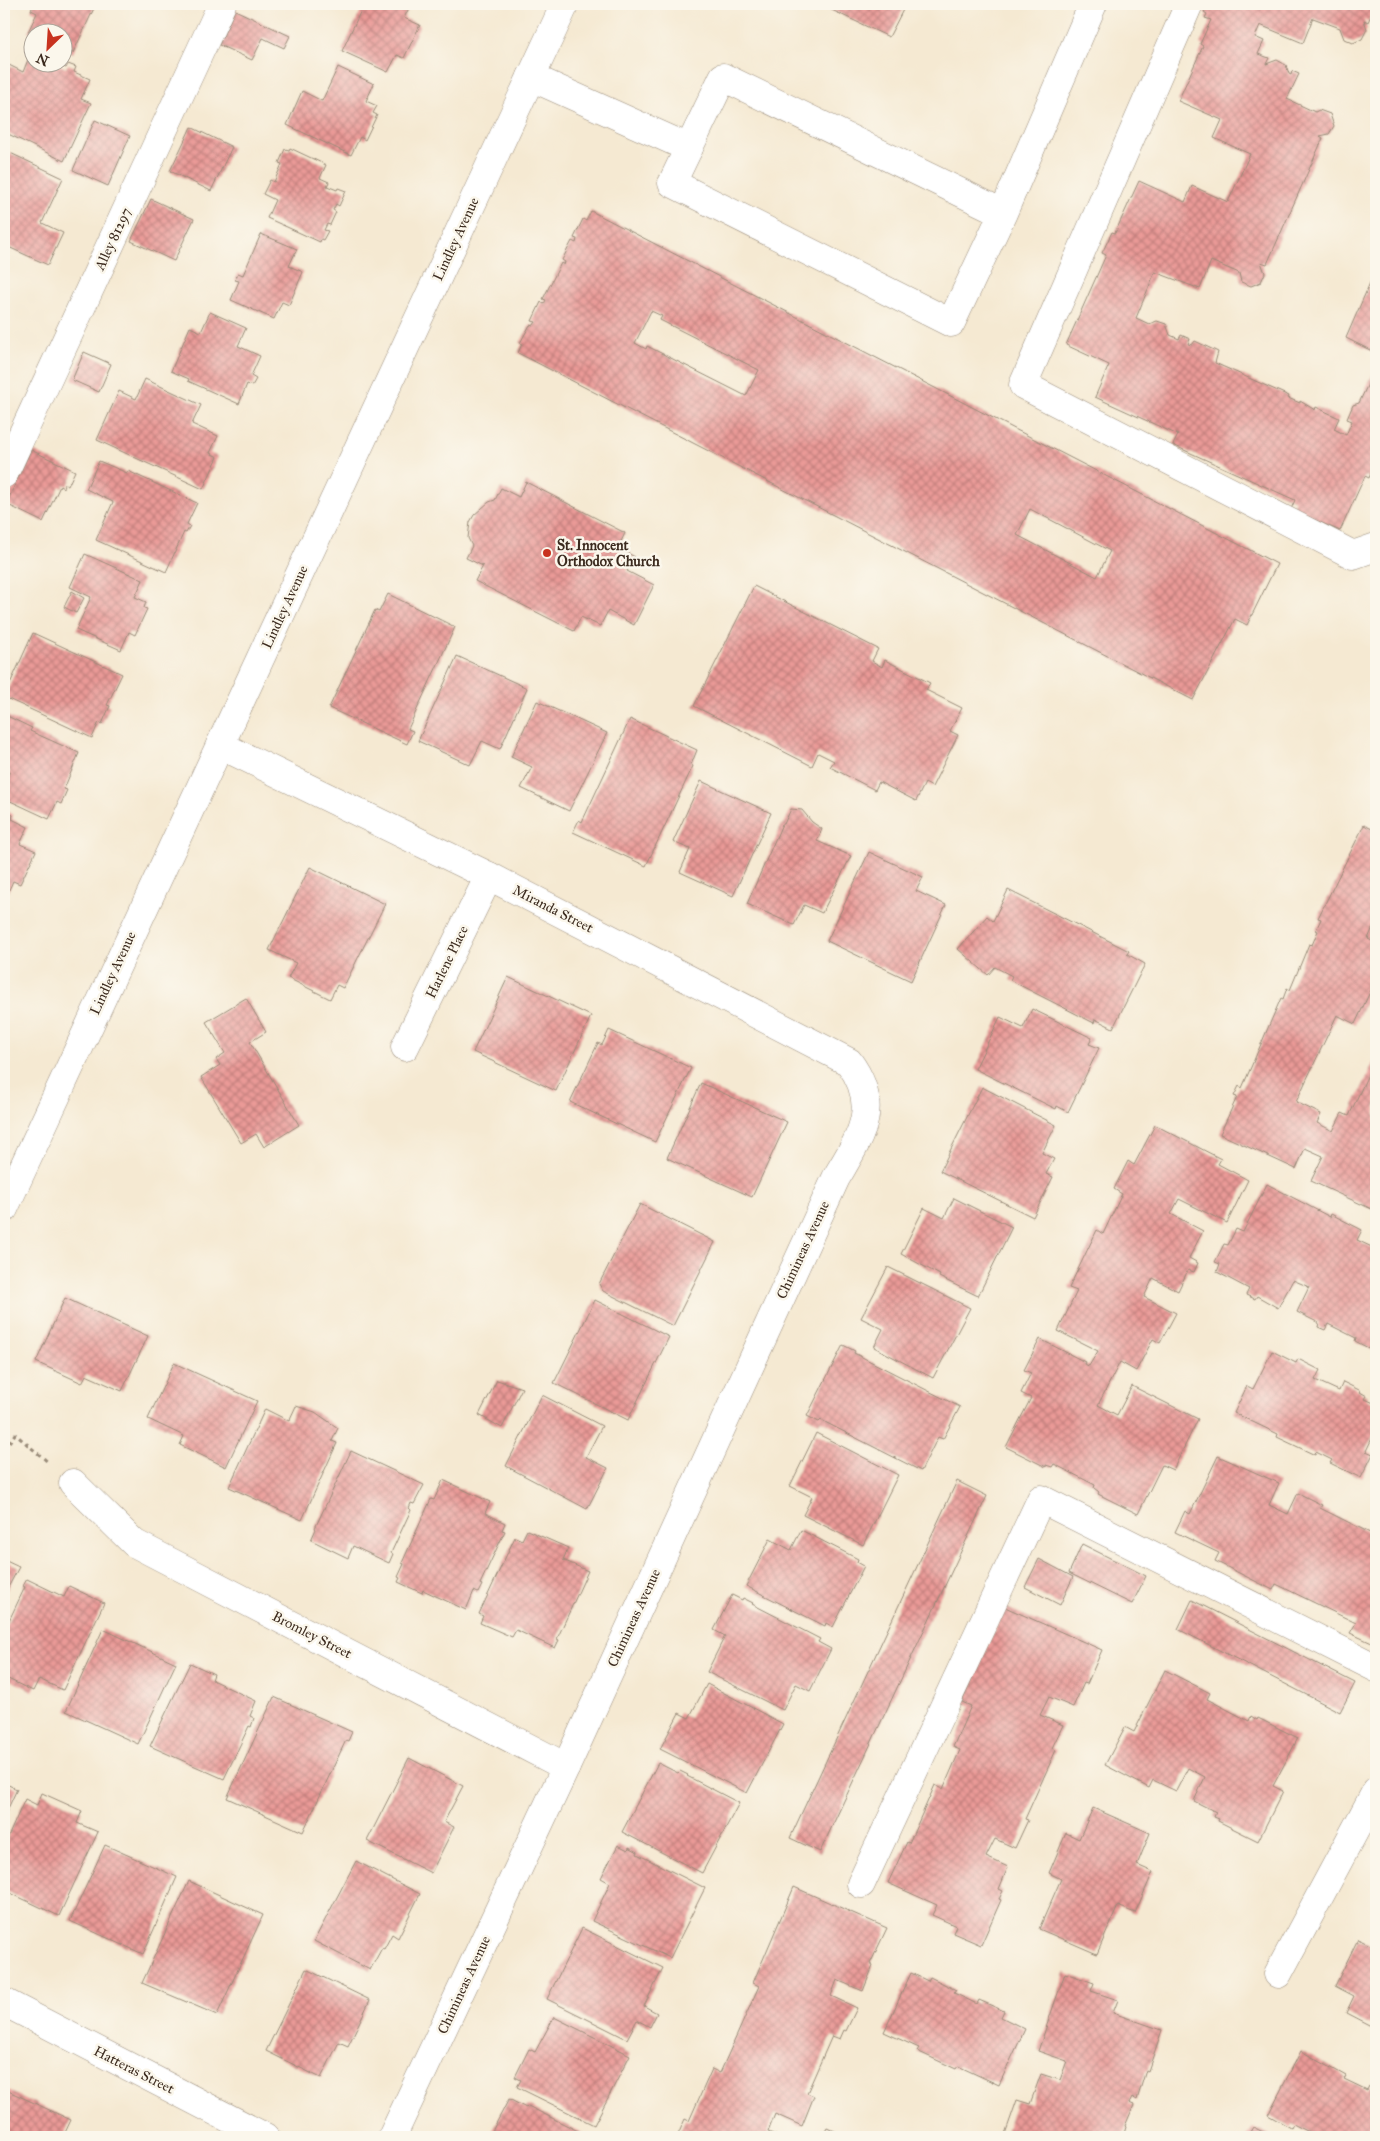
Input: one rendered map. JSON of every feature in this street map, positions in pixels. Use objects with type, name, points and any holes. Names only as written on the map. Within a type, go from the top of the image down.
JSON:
[{"type":"street","name":"Alley 81297","points":[[4,474],[222,4]]},
{"type":"street","name":"Lindley Avenue","points":[[4,1209],[565,4]]},
{"type":"street","points":[[1003,213],[723,77],[672,183],[951,323],[1003,213],[1093,4]]},
{"type":"street","points":[[1189,4],[1023,385],[1353,555],[1376,547]]},
{"type":"street","points":[[531,77],[690,148]]},
{"type":"street","name":"Miranda Street","points":[[220,745],[489,876],[849,1062],[859,1075],[864,1096]]},
{"type":"street","name":"Harlene Place","points":[[405,1047],[489,876]]},
{"type":"street","name":"Chimineas Avenue","points":[[392,2137],[566,1767],[832,1187],[862,1135],[866,1114],[864,1096]]},
{"type":"street","name":"Bromley Street","points":[[73,1483],[134,1543],[566,1767]]},
{"type":"street","points":[[861,1884],[1040,1500],[1376,1668]]},
{"type":"street","points":[[1278,1974],[1376,1791]]},
{"type":"street","name":"Hatteras Street","points":[[4,2002],[265,2137]]},
{"type":"path","points":[[4,1449],[16,1434],[73,1483]]},
{"type":"building","points":[[34,4],[96,4],[73,53],[72,22],[33,22],[37,13],[31,10]]},
{"type":"building","points":[[364,4],[411,4],[404,18],[420,25],[404,58],[397,55],[388,72],[342,51]]},
{"type":"building","points":[[819,4],[906,4],[889,37]]},
{"type":"building","points":[[1208,4],[1376,4],[1368,22],[1364,20],[1367,29],[1362,39],[1353,43],[1344,39],[1340,28],[1313,18],[1303,43],[1260,25],[1255,37],[1264,41],[1258,54],[1269,58],[1266,64],[1277,60],[1286,65],[1289,74],[1291,75],[1292,71],[1299,74],[1287,99],[1315,112],[1319,110],[1330,114],[1334,126],[1329,134],[1320,136],[1323,138],[1267,264],[1261,262],[1265,273],[1261,282],[1251,286],[1241,282],[1239,273],[1211,261],[1200,289],[1155,272],[1136,318],[1149,324],[1157,321],[1166,324],[1170,335],[1179,339],[1181,335],[1190,339],[1188,344],[1192,345],[1195,341],[1218,352],[1215,363],[1289,396],[1288,398],[1300,403],[1300,401],[1315,410],[1316,407],[1339,418],[1334,429],[1346,435],[1352,421],[1347,419],[1353,405],[1359,403],[1376,367],[1376,449],[1373,456],[1376,457],[1376,461],[1369,478],[1365,476],[1340,531],[1291,509],[1295,500],[1173,445],[1178,435],[1095,397],[1109,365],[1066,345],[1106,255],[1102,253],[1112,232],[1115,233],[1139,181],[1185,202],[1192,186],[1228,202],[1250,154],[1214,138],[1222,120],[1178,101],[1203,46],[1200,44],[1211,20],[1205,18],[1207,14],[1204,12]]},
{"type":"building","points":[[235,10],[290,36],[284,48],[263,38],[252,60],[219,45]]},
{"type":"building","points":[[7,64],[22,72],[72,72],[72,66],[76,67],[74,72],[90,79],[81,99],[91,103],[64,161],[4,132],[4,70]]},
{"type":"building","points":[[338,67],[374,84],[366,101],[377,106],[373,113],[377,115],[365,140],[360,137],[351,155],[287,125],[302,91],[322,101]]},
{"type":"building","points":[[95,120],[130,136],[108,186],[73,170]]},
{"type":"building","points":[[191,127],[232,147],[211,191],[170,171]]},
{"type":"building","points":[[290,148],[326,165],[320,178],[329,182],[327,186],[346,191],[339,206],[336,204],[333,210],[336,212],[330,225],[327,224],[324,230],[328,231],[320,242],[267,218],[275,200],[263,194],[270,180],[274,182],[282,164],[279,163],[285,149],[289,150]]},
{"type":"building","points":[[4,150],[63,178],[42,223],[63,233],[48,265],[4,245]]},
{"type":"building","points":[[151,199],[194,219],[174,261],[131,241]]},
{"type":"building","points":[[591,211],[1277,564],[1247,625],[1235,619],[1193,700],[518,353],[522,344],[520,343],[530,325],[533,326],[536,322],[532,321],[541,302],[544,304],[546,300],[543,299],[561,263],[564,265],[565,262],[562,260],[572,241],[576,243],[577,239],[574,238],[583,219],[586,221]],"holes":[[[651,311],[662,316],[660,320],[759,370],[746,396],[647,346],[646,349],[635,343]],[[1030,509],[1110,551],[1097,577],[1017,535]]]},
{"type":"building","points":[[261,234],[297,249],[289,266],[303,272],[289,305],[282,302],[274,319],[231,300],[239,281],[235,280],[238,273],[243,275]]},
{"type":"building","points":[[1376,269],[1376,353],[1346,338]]},
{"type":"building","points":[[210,312],[246,328],[238,346],[260,356],[251,376],[256,379],[252,386],[247,384],[239,404],[188,381],[189,379],[171,371],[190,327],[201,332]]},
{"type":"building","points":[[84,352],[111,364],[99,392],[72,380]]},
{"type":"building","points":[[145,379],[201,405],[192,424],[218,436],[210,453],[218,457],[203,489],[97,440],[119,391],[136,399]]},
{"type":"building","points":[[31,450],[75,471],[68,486],[64,484],[63,488],[60,486],[43,522],[6,504]]},
{"type":"building","points":[[99,461],[127,473],[128,471],[197,503],[187,524],[190,526],[186,533],[184,532],[166,572],[96,540],[113,502],[86,489]]},
{"type":"building","name":"St. Innocent Orthodox Church","points":[[526,482],[625,533],[618,548],[635,557],[627,571],[654,585],[634,625],[608,611],[600,626],[581,617],[574,631],[475,581],[483,566],[466,558],[472,546],[468,538],[470,522],[474,515],[489,502],[495,500],[501,488],[519,497]]},
{"type":"building","points":[[85,554],[143,580],[135,597],[146,602],[144,608],[147,609],[135,635],[129,632],[121,650],[76,630],[91,597],[70,587]]},
{"type":"building","points":[[754,586],[878,649],[872,661],[882,667],[885,660],[930,683],[926,690],[962,708],[950,731],[958,735],[932,787],[925,783],[916,801],[879,782],[875,790],[830,767],[834,761],[818,753],[812,766],[694,706]]},
{"type":"building","points":[[72,591],[84,598],[76,613],[64,607]]},
{"type":"building","points":[[388,594],[455,627],[408,729],[413,731],[407,744],[329,708],[375,610],[379,612]]},
{"type":"building","points":[[33,633],[122,674],[107,705],[110,706],[102,724],[99,722],[92,738],[4,697]]},
{"type":"building","points":[[457,656],[527,688],[500,749],[482,741],[470,765],[418,741]]},
{"type":"building","points":[[537,701],[607,733],[569,811],[521,788],[532,767],[511,757]]},
{"type":"building","points":[[5,715],[32,728],[30,731],[79,753],[64,789],[67,790],[61,804],[57,802],[49,819],[4,798],[4,784],[10,771],[4,768],[7,756],[4,755]]},
{"type":"building","points":[[630,719],[697,750],[691,765],[693,766],[646,866],[573,832],[579,820],[582,822]]},
{"type":"building","points":[[701,781],[771,813],[733,896],[680,872],[690,849],[673,842]]},
{"type":"building","points":[[791,809],[802,810],[812,822],[822,829],[817,841],[851,856],[822,913],[804,905],[794,925],[747,904],[782,824],[784,824]]},
{"type":"building","points":[[4,810],[13,815],[12,819],[28,827],[20,844],[36,851],[20,884],[13,881],[4,901]]},
{"type":"building","points":[[1364,825],[1376,831],[1376,920],[1368,939],[1376,943],[1376,979],[1355,1024],[1337,1015],[1296,1102],[1321,1114],[1317,1123],[1333,1131],[1342,1113],[1349,1116],[1376,1057],[1376,1211],[1311,1181],[1323,1156],[1305,1148],[1296,1169],[1220,1134],[1237,1097],[1234,1096],[1239,1086],[1242,1088],[1281,998],[1283,999],[1287,988],[1290,990],[1309,944],[1312,945],[1321,919],[1318,918]]},
{"type":"building","points":[[869,852],[923,877],[916,891],[946,905],[911,981],[827,941]]},
{"type":"building","points":[[310,867],[385,904],[343,988],[337,985],[330,999],[288,978],[296,963],[269,950]]},
{"type":"building","points":[[1008,890],[1129,951],[1127,954],[1145,964],[1113,1028],[1095,1019],[1094,1023],[1035,993],[1010,980],[1012,976],[995,967],[988,975],[958,949],[987,916],[993,921]]},
{"type":"building","points":[[508,977],[591,1016],[556,1091],[473,1052]]},
{"type":"building","points":[[246,998],[266,1032],[250,1042],[299,1125],[264,1147],[256,1134],[241,1143],[201,1077],[220,1065],[216,1059],[225,1053],[206,1022]]},
{"type":"building","points":[[1032,1009],[1092,1038],[1089,1044],[1099,1048],[1068,1112],[1057,1106],[1056,1109],[975,1069],[1000,1017],[1023,1028]]},
{"type":"building","points":[[609,1030],[691,1068],[655,1142],[570,1102],[598,1043],[602,1045]]},
{"type":"building","points":[[701,1083],[787,1122],[752,1197],[667,1158]]},
{"type":"building","points":[[982,1087],[1056,1125],[1042,1153],[1054,1159],[1046,1174],[1053,1177],[1033,1217],[940,1171]]},
{"type":"building","points":[[1155,1125],[1221,1159],[1218,1164],[1248,1180],[1227,1223],[1179,1199],[1171,1214],[1203,1231],[1189,1258],[1198,1263],[1194,1272],[1188,1270],[1178,1291],[1153,1278],[1144,1297],[1176,1313],[1160,1343],[1153,1339],[1136,1371],[1120,1362],[1098,1405],[1117,1415],[1132,1386],[1198,1419],[1173,1470],[1162,1465],[1138,1514],[1098,1494],[1099,1492],[1094,1488],[1095,1485],[1054,1464],[1052,1467],[1046,1465],[1046,1467],[1006,1447],[1031,1398],[1021,1393],[1031,1373],[1024,1370],[1040,1339],[1085,1362],[1084,1364],[1089,1366],[1098,1351],[1058,1331],[1077,1291],[1069,1288],[1097,1230],[1103,1234],[1122,1194],[1114,1189],[1128,1161],[1134,1165]]},
{"type":"building","points":[[1267,1184],[1330,1217],[1331,1214],[1362,1230],[1357,1240],[1376,1249],[1376,1352],[1355,1341],[1356,1338],[1328,1324],[1325,1330],[1318,1327],[1319,1323],[1297,1312],[1309,1287],[1293,1280],[1278,1308],[1257,1296],[1255,1299],[1246,1295],[1249,1289],[1217,1272],[1220,1264],[1215,1262],[1224,1244],[1228,1245],[1236,1229],[1243,1232]]},
{"type":"building","points":[[954,1198],[1012,1227],[978,1296],[939,1277],[940,1275],[901,1254],[924,1208],[944,1218]]},
{"type":"building","points":[[640,1204],[715,1242],[673,1326],[603,1291],[599,1284]]},
{"type":"building","points":[[888,1267],[970,1308],[933,1378],[874,1347],[883,1329],[861,1318]]},
{"type":"building","points":[[65,1298],[148,1336],[122,1391],[86,1375],[82,1383],[36,1362]]},
{"type":"building","points":[[595,1300],[669,1337],[628,1420],[554,1383]]},
{"type":"building","points":[[843,1345],[855,1351],[854,1353],[960,1407],[943,1439],[938,1437],[921,1471],[821,1420],[819,1422],[807,1416]]},
{"type":"building","points":[[1272,1351],[1296,1363],[1298,1359],[1320,1370],[1315,1380],[1339,1391],[1343,1382],[1361,1391],[1367,1396],[1365,1399],[1376,1404],[1376,1430],[1366,1451],[1373,1454],[1361,1478],[1330,1463],[1332,1460],[1316,1452],[1315,1455],[1277,1437],[1278,1434],[1234,1413],[1247,1386],[1253,1389]]},
{"type":"building","points":[[174,1363],[257,1401],[226,1467],[180,1445],[184,1436],[148,1419]]},
{"type":"building","points":[[497,1380],[522,1388],[502,1428],[479,1415]]},
{"type":"building","points":[[542,1395],[602,1426],[586,1457],[608,1468],[587,1509],[506,1466]]},
{"type":"building","points":[[296,1406],[315,1412],[338,1428],[332,1441],[337,1443],[302,1520],[229,1487],[265,1409],[289,1421]]},
{"type":"building","points":[[816,1433],[898,1475],[863,1545],[803,1515],[812,1497],[790,1486]]},
{"type":"building","points":[[351,1451],[424,1485],[414,1504],[411,1503],[409,1508],[411,1510],[391,1553],[393,1554],[389,1563],[353,1546],[348,1558],[311,1540]]},
{"type":"building","points":[[1218,1456],[1279,1483],[1269,1505],[1288,1514],[1298,1493],[1322,1505],[1320,1508],[1376,1536],[1376,1643],[1374,1644],[1350,1633],[1356,1623],[1276,1584],[1273,1590],[1215,1561],[1219,1553],[1175,1532],[1185,1511],[1190,1514]]},
{"type":"building","points":[[443,1480],[490,1502],[485,1513],[505,1523],[502,1530],[505,1531],[480,1584],[482,1585],[478,1593],[474,1591],[466,1610],[423,1590],[422,1593],[398,1582],[400,1578],[398,1577],[404,1564],[402,1563],[431,1499],[434,1500]]},
{"type":"building","points":[[957,1481],[987,1496],[820,1852],[790,1838]]},
{"type":"building","points":[[527,1530],[568,1548],[563,1560],[588,1571],[557,1639],[559,1640],[555,1648],[516,1630],[512,1637],[480,1623],[483,1616],[479,1614],[515,1537],[522,1540]]},
{"type":"building","points":[[801,1530],[858,1559],[857,1562],[864,1566],[833,1627],[826,1623],[825,1626],[746,1586],[770,1539],[791,1550]]},
{"type":"building","points":[[1082,1544],[1146,1576],[1132,1604],[1069,1573]]},
{"type":"building","points":[[1039,1559],[1073,1577],[1060,1605],[1025,1587]]},
{"type":"building","points":[[4,1560],[19,1567],[4,1595]]},
{"type":"building","points":[[27,1579],[64,1597],[69,1586],[104,1603],[63,1690],[39,1679],[33,1691],[4,1677],[4,1631]]},
{"type":"building","points":[[732,1595],[753,1603],[820,1639],[818,1642],[831,1649],[810,1691],[796,1684],[783,1710],[707,1672],[725,1636],[714,1630]]},
{"type":"building","points":[[1192,1600],[1355,1683],[1340,1712],[1178,1629]]},
{"type":"building","points":[[1005,1607],[1102,1650],[1087,1684],[1084,1683],[1073,1707],[1049,1697],[1040,1715],[1063,1725],[1052,1748],[1056,1750],[1025,1819],[1028,1820],[1015,1848],[995,1839],[986,1857],[1008,1867],[999,1889],[1003,1891],[999,1899],[1001,1900],[981,1945],[953,1933],[956,1926],[932,1915],[937,1905],[888,1883],[907,1842],[909,1843],[935,1785],[943,1789],[960,1750],[953,1747],[971,1706],[962,1702]]},
{"type":"building","points":[[103,1629],[176,1663],[138,1744],[66,1711]]},
{"type":"building","points":[[190,1663],[214,1674],[212,1680],[256,1701],[250,1716],[254,1718],[251,1727],[249,1726],[224,1779],[150,1746]]},
{"type":"building","points":[[1165,1670],[1210,1693],[1207,1699],[1249,1721],[1251,1716],[1257,1720],[1258,1718],[1298,1738],[1273,1786],[1283,1791],[1258,1841],[1218,1821],[1219,1819],[1214,1817],[1216,1812],[1194,1801],[1205,1777],[1188,1768],[1176,1791],[1153,1780],[1149,1788],[1105,1765],[1125,1727],[1134,1732]]},
{"type":"building","points":[[707,1684],[783,1724],[747,1793],[660,1749],[679,1713],[689,1718]]},
{"type":"building","points":[[274,1697],[352,1732],[348,1741],[346,1740],[303,1832],[227,1798]]},
{"type":"building","points":[[409,1758],[463,1786],[444,1822],[454,1827],[431,1873],[367,1841]]},
{"type":"building","points":[[658,1763],[678,1773],[680,1771],[739,1803],[702,1873],[622,1832]]},
{"type":"building","points":[[4,1783],[17,1789],[4,1817]]},
{"type":"building","points":[[42,1793],[82,1811],[77,1823],[98,1832],[59,1916],[4,1890],[4,1846],[25,1799],[37,1805]]},
{"type":"building","points":[[1093,1808],[1150,1833],[1137,1865],[1153,1872],[1135,1913],[1118,1906],[1097,1954],[1039,1929],[1061,1879],[1049,1873],[1066,1833],[1079,1839]]},
{"type":"building","points":[[105,1845],[177,1877],[143,1954],[70,1921]]},
{"type":"building","points":[[618,1845],[628,1850],[629,1847],[638,1852],[637,1854],[705,1888],[670,1958],[592,1921],[610,1883],[601,1878]]},
{"type":"building","points":[[356,1861],[420,1894],[398,1938],[392,1934],[370,1970],[314,1941]]},
{"type":"building","points":[[189,1881],[263,1915],[217,2015],[142,1983]]},
{"type":"building","points":[[794,1887],[887,1928],[870,1964],[873,1966],[863,1991],[837,1980],[831,1996],[857,2008],[840,2039],[832,2036],[807,2093],[814,2096],[802,2126],[775,2114],[768,2132],[780,2137],[677,2137],[685,2119],[689,2121],[712,2069],[720,2073],[759,1986],[753,1983]]},
{"type":"building","points":[[582,1928],[663,1968],[644,2006],[657,2013],[650,2027],[637,2020],[627,2039],[547,1999]]},
{"type":"building","points":[[1358,1939],[1376,1948],[1376,2024],[1373,2022],[1371,2026],[1346,2013],[1354,1996],[1335,1986]]},
{"type":"building","points":[[306,1969],[370,2000],[348,2046],[339,2042],[321,2078],[266,2051]]},
{"type":"building","points":[[911,1973],[928,1981],[930,1977],[956,1990],[954,1993],[977,2004],[979,2000],[1004,2011],[1001,2017],[1025,2029],[999,2085],[958,2066],[956,2069],[917,2051],[919,2048],[884,2032]]},
{"type":"building","points":[[1065,1973],[1094,1983],[1091,1991],[1118,2000],[1113,2013],[1162,2030],[1148,2071],[1146,2070],[1137,2100],[1132,2097],[1129,2103],[1134,2105],[1125,2126],[1123,2137],[1004,2137],[1017,2100],[1030,2104],[1041,2074],[1060,2080],[1067,2061],[1038,2051]]},
{"type":"building","points":[[554,2017],[630,2055],[594,2125],[517,2087],[521,2080],[515,2077],[529,2049],[535,2052]]},
{"type":"building","points":[[1301,2051],[1346,2076],[1344,2079],[1367,2090],[1369,2086],[1376,2089],[1376,2137],[1310,2137],[1306,2136],[1309,2132],[1293,2124],[1291,2128],[1268,2115]]},
{"type":"building","points":[[4,2089],[71,2120],[63,2137],[4,2137]]},
{"type":"building","points":[[509,2099],[526,2108],[528,2106],[586,2135],[585,2137],[489,2137]]},
{"type":"building","points":[[1253,2127],[1273,2137],[1247,2137]]},
{"type":"building","points":[[828,2128],[848,2137],[823,2137]]},
{"type":"place","name":"St. Innocent Orthodox Church","points":[[547,553]]}]
